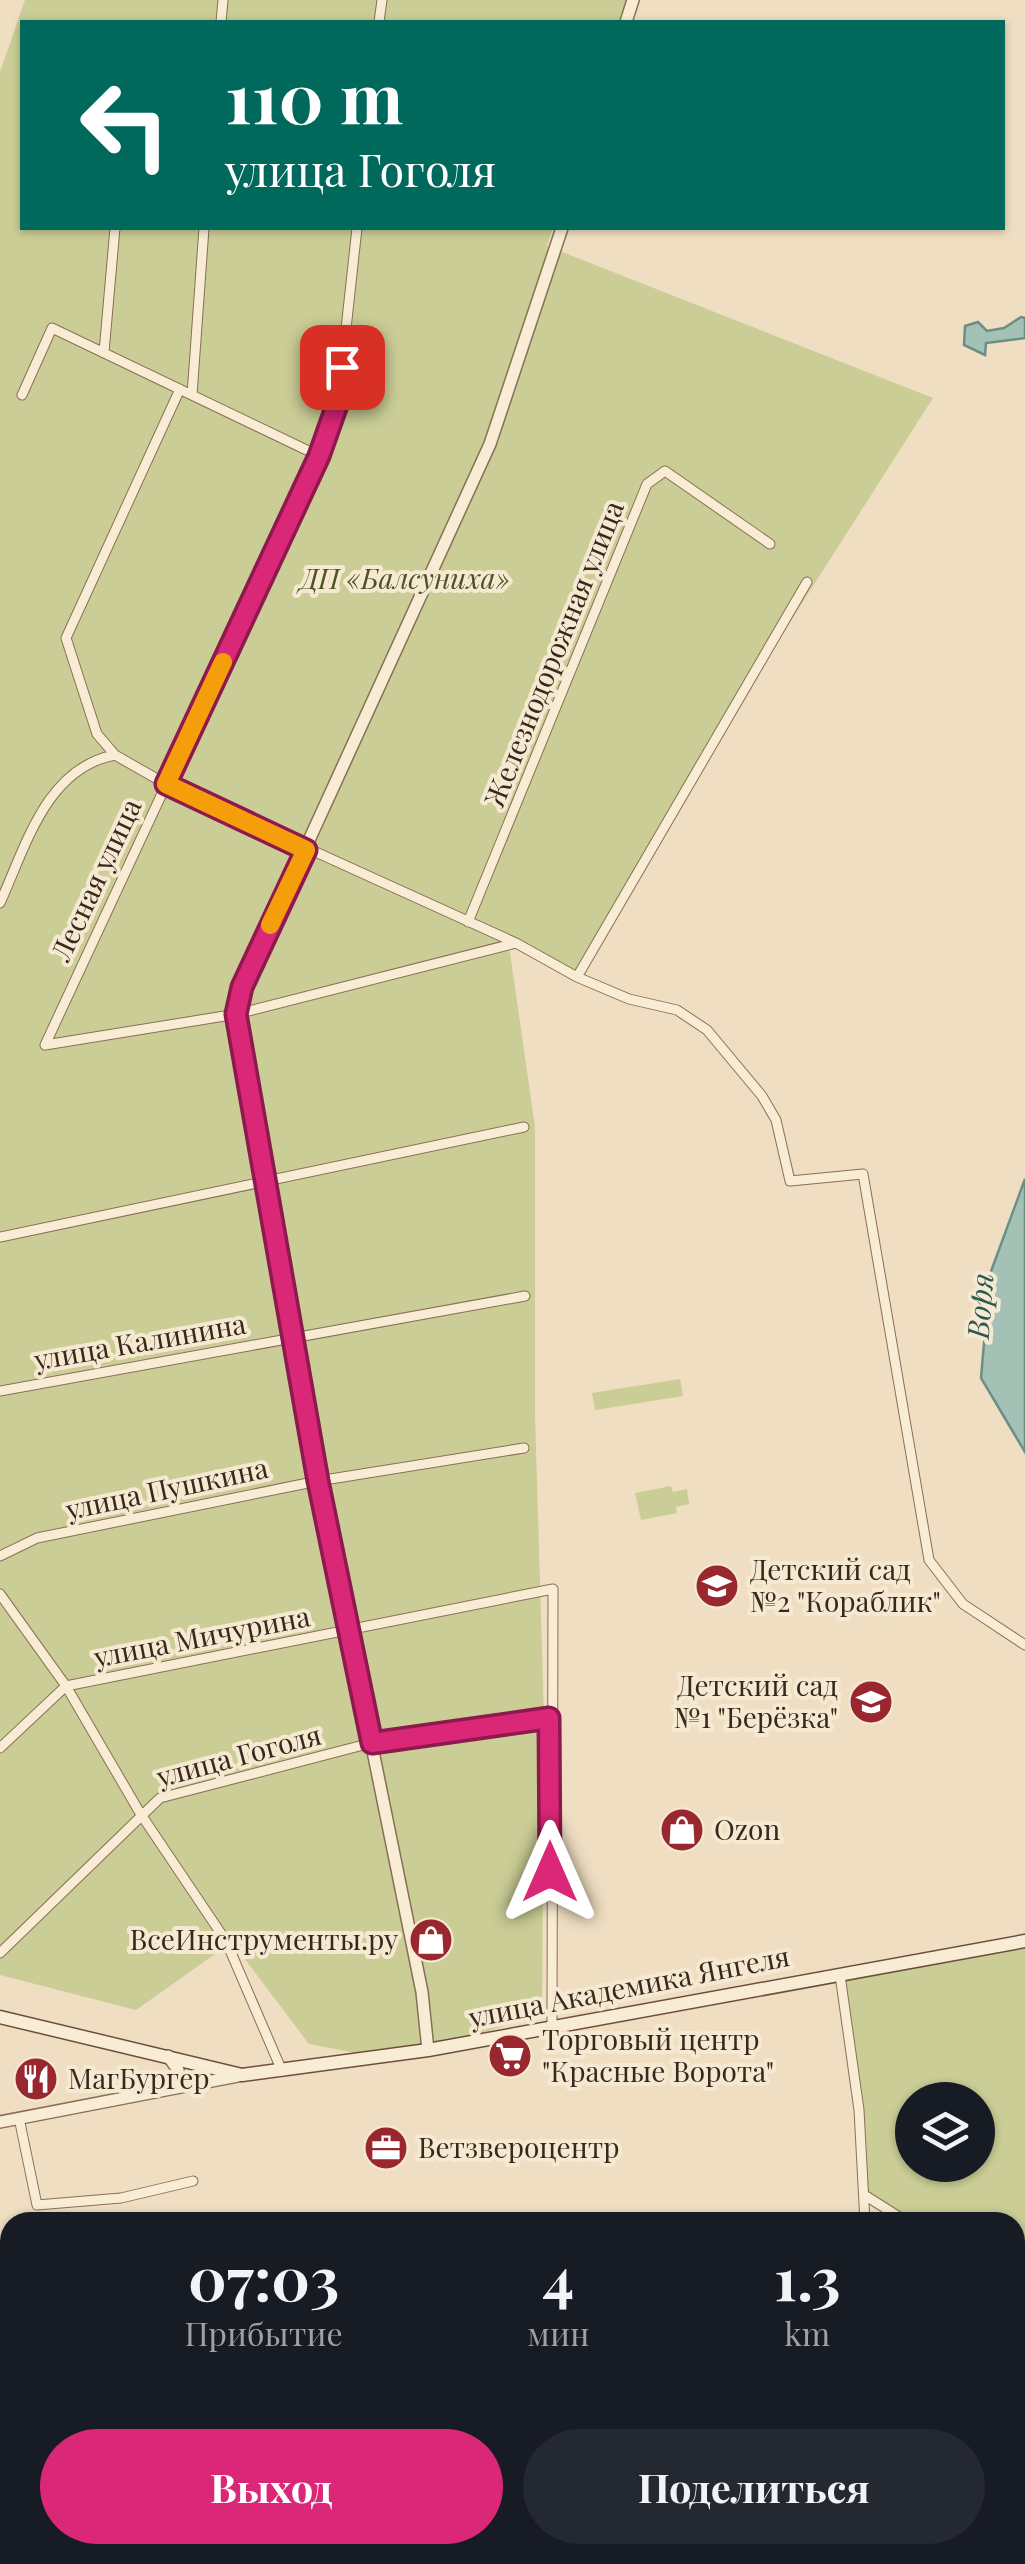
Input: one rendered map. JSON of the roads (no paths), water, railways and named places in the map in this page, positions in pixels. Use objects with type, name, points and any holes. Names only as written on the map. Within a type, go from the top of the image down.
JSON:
[{"type":"main road","name":"улица Академика Янгеля","points":[[242,2075],[428,2050],[1025,1941]]},
{"type":"main road","points":[[0,2017],[242,2075]]},
{"type":"street","points":[[104,352],[115,230]]},
{"type":"street","points":[[192,394],[204,230]]},
{"type":"street","name":"Лесная улица","points":[[236,1014],[45,1045],[319,456],[338,402],[357,230]]},
{"type":"street","points":[[428,2050],[422,1992],[318,1481],[236,1014],[242,987],[490,444],[561,230]]},
{"type":"street","points":[[22,395],[52,328],[319,456]]},
{"type":"street","points":[[180,389],[66,638],[97,734],[116,755],[166,784],[516,943],[577,977],[629,998],[677,1010],[707,1030],[772,1112],[790,1182],[863,1174],[929,1560],[963,1604],[1025,1646]]},
{"type":"street","name":"Железнодорожная улица","points":[[468,922],[586,643],[648,484],[665,472],[770,544]]},
{"type":"street","points":[[577,977],[807,582]]},
{"type":"street","points":[[0,904],[45,806],[66,778],[90,760],[116,755]]},
{"type":"street","points":[[236,1014],[516,943]]},
{"type":"street","points":[[0,1237],[524,1126]]},
{"type":"street","name":"улица Калинина","points":[[0,1391],[525,1296]]},
{"type":"street","name":"улица Пушкина","points":[[0,1556],[38,1538],[318,1481],[524,1448]]},
{"type":"street","name":"улица Мичурина","points":[[0,1748],[66,1686],[553,1589],[549,1718]]},
{"type":"street","points":[[0,1594],[66,1686],[140,1812],[226,1941],[282,2071]]},
{"type":"street","points":[[549,1718],[552,2026]]},
{"type":"street","name":"улица Гоголя","points":[[0,1953],[140,1812],[160,1798],[372,1743],[549,1718]]},
{"type":"street","points":[[840,1975],[860,2110],[865,2212]]},
{"type":"street","points":[[168,2056],[178,2070],[170,2087]]},
{"type":"street","points":[[0,2122],[242,2075]]},
{"type":"street","points":[[20,2118],[37,2205],[120,2198],[193,2182]]},
{"type":"street","points":[[866,2196],[891,2212]]},
{"type":"place","name":"Детский сад №2 \"Кораблик\"","points":[[717,1586]]},
{"type":"place","name":"Детский сад №1 \"Берёзка\"","points":[[871,1702]]},
{"type":"place","name":"Ozon","points":[[682,1830]]},
{"type":"place","name":"ВсеИнструменты.ру","points":[[431,1940]]},
{"type":"place","name":"Торговый центр \"Красные Ворота\"","points":[[510,2056]]},
{"type":"place","name":"МагБургер","points":[[36,2079]]},
{"type":"place","name":"Ветзвероцентр","points":[[386,2148]]},
{"type":"park label","name":"ДП «Балсуниха»","points":[[405,579]]},
{"type":"water label","name":"Воря","points":[[981,1306]]}]
